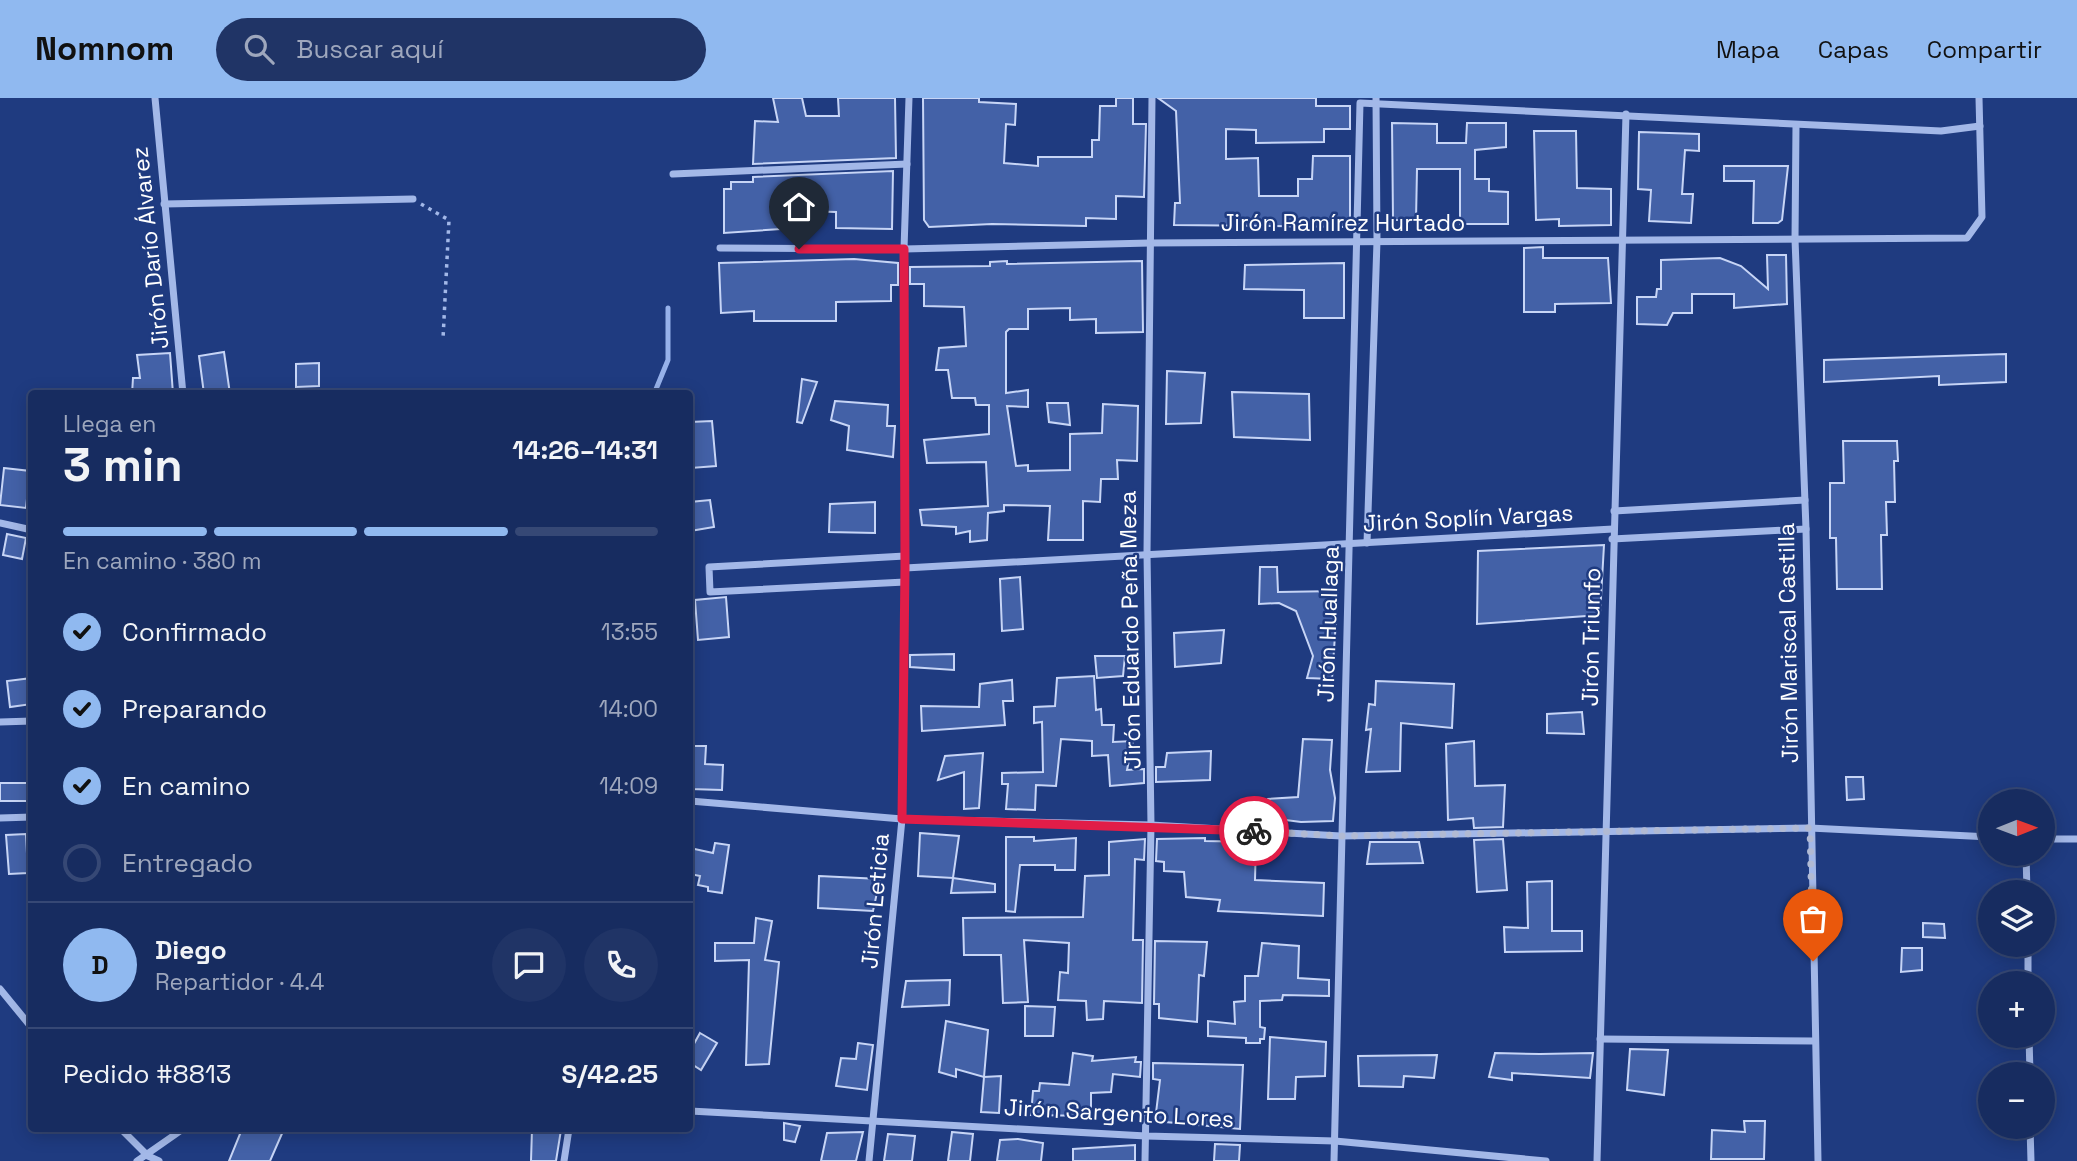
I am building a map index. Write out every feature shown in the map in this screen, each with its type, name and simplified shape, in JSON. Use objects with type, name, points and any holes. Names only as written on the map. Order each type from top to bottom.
[{"type":"street","name":"Jirón Darío Álvarez","points":[[155,98],[183,390]]},
{"type":"street","name":"Jirón Leticia","points":[[869,1161],[902,819],[905,582],[904,249],[909,98]]},
{"type":"street","name":"Jirón Eduardo Peña Meza","points":[[1145,1161],[1151,825],[1147,554],[1152,98]]},
{"type":"street","points":[[1376,101],[1941,131],[1980,126],[1979,98]]},
{"type":"street","name":"Jirón Huallaga","points":[[1334,1161],[1360,103],[1376,101],[1377,241],[1367,543]]},
{"type":"street","name":"Jirón Triunfo","points":[[1597,1161],[1612,539],[1626,114]]},
{"type":"street","name":"Jirón Mariscal Castilla","points":[[1796,125],[1795,240],[1805,500],[1818,1161]]},
{"type":"street","name":"Jirón Ramírez Hurtado","points":[[720,248],[904,249],[1150,243],[1622,243],[1967,238],[1982,216],[1980,126]]},
{"type":"street","points":[[673,174],[907,164]]},
{"type":"street","points":[[164,204],[413,199]]},
{"type":"street","points":[[1614,511],[1805,500]]},
{"type":"street","points":[[0,523],[28,529]]},
{"type":"street","name":"Jirón Soplín Vargas","points":[[905,568],[1613,529]]},
{"type":"street","points":[[1612,539],[1805,529]]},
{"type":"street","points":[[905,556],[709,567],[710,592],[905,582]]},
{"type":"street","points":[[0,722],[28,720]]},
{"type":"street","points":[[693,801],[902,819],[1151,825],[1341,836],[1810,828],[1978,836]]},
{"type":"street","points":[[0,818],[28,817]]},
{"type":"street","points":[[2055,839],[2077,839]]},
{"type":"street","points":[[0,989],[28,1023]]},
{"type":"street","points":[[1600,1039],[1814,1041]]},
{"type":"street","name":"Jirón Sargento Lores","points":[[693,1111],[1146,1136],[1335,1141],[1546,1161]]},
{"type":"street","points":[[124,1132],[148,1156],[159,1161]]},
{"type":"street","points":[[137,1161],[148,1156],[179,1132]]},
{"type":"street","points":[[564,1161],[569,1132]]},
{"type":"street","points":[[2030,1139],[2031,1161]]},
{"type":"path","points":[[413,199],[449,220],[443,339]]},
{"type":"building","points":[[773,98],[802,98],[806,116],[839,116],[838,98],[895,98],[896,158],[753,164],[755,121],[778,122]]},
{"type":"building","points":[[923,98],[979,98],[979,102],[1016,104],[1015,125],[1006,124],[1004,163],[1038,166],[1038,157],[1092,157],[1092,140],[1099,140],[1100,106],[1116,106],[1116,98],[1133,98],[1133,124],[1146,124],[1144,197],[1116,196],[1116,219],[1086,218],[1086,226],[992,224],[929,227],[924,220]]},
{"type":"building","points":[[1158,98],[1316,98],[1316,106],[1350,106],[1350,129],[1324,129],[1324,142],[1256,143],[1256,130],[1226,129],[1226,159],[1258,158],[1259,196],[1298,196],[1298,179],[1312,179],[1313,156],[1350,156],[1350,227],[1174,225],[1175,203],[1180,203],[1176,111]]},
{"type":"building","points":[[1392,123],[1437,124],[1437,143],[1466,143],[1467,123],[1506,123],[1506,147],[1475,150],[1475,179],[1489,179],[1489,191],[1508,192],[1508,224],[1460,224],[1460,169],[1417,169],[1416,220],[1393,220]]},
{"type":"building","points":[[1534,131],[1576,131],[1577,188],[1611,189],[1611,225],[1559,226],[1559,219],[1536,220]]},
{"type":"building","points":[[1639,132],[1699,134],[1699,151],[1685,150],[1682,194],[1693,194],[1691,223],[1649,221],[1651,190],[1638,189]]},
{"type":"building","points":[[1724,166],[1788,166],[1782,220],[1778,223],[1753,223],[1754,181],[1724,181]]},
{"type":"building","points":[[893,171],[892,229],[836,228],[836,212],[802,211],[796,228],[724,233],[724,189],[731,189],[731,182],[753,182],[753,177]]},
{"type":"building","points":[[1543,247],[1543,258],[1608,258],[1611,303],[1555,304],[1555,312],[1524,312],[1524,248]]},
{"type":"building","points":[[1767,255],[1786,255],[1787,304],[1734,308],[1734,294],[1692,294],[1692,313],[1673,313],[1667,325],[1637,324],[1637,297],[1656,297],[1657,289],[1661,289],[1661,260],[1720,258],[1741,266],[1768,289]]},
{"type":"building","points":[[854,259],[898,263],[898,285],[891,285],[891,301],[836,302],[836,321],[754,321],[754,311],[721,313],[719,263]]},
{"type":"building","points":[[1007,261],[1007,264],[1142,261],[1143,332],[1096,333],[1096,319],[1070,320],[1070,308],[1028,309],[1028,329],[1009,329],[1006,332],[1006,393],[1028,390],[1028,407],[1007,406],[1016,466],[1028,465],[1028,471],[1070,470],[1070,434],[1102,433],[1103,404],[1138,406],[1137,461],[1117,460],[1118,479],[1101,479],[1100,502],[1083,501],[1083,540],[1048,540],[1050,506],[1004,505],[1004,511],[988,513],[987,540],[970,542],[970,531],[956,534],[956,527],[922,525],[920,510],[988,506],[986,462],[927,463],[924,440],[989,434],[989,405],[976,405],[975,398],[952,398],[948,370],[936,370],[939,348],[966,346],[964,307],[924,306],[924,284],[910,284],[910,267],[990,266],[990,262]]},
{"type":"building","points":[[1344,263],[1344,318],[1304,318],[1304,290],[1244,289],[1245,265]]},
{"type":"building","points":[[224,352],[229,390],[203,390],[199,356]]},
{"type":"building","points":[[170,353],[173,390],[132,390],[133,378],[140,378],[137,355]]},
{"type":"building","points":[[2006,354],[2006,382],[1939,385],[1939,376],[1824,382],[1824,360]]},
{"type":"building","points":[[319,363],[319,386],[296,387],[296,364]]},
{"type":"building","points":[[1167,371],[1205,373],[1201,423],[1166,424]]},
{"type":"building","points":[[802,379],[817,382],[802,423],[797,422]]},
{"type":"building","points":[[1232,392],[1309,394],[1310,440],[1234,437]]},
{"type":"building","points":[[835,401],[888,405],[887,426],[895,426],[893,457],[847,450],[849,426],[831,420]]},
{"type":"building","points":[[1047,403],[1068,403],[1070,425],[1049,422]]},
{"type":"building","points":[[712,421],[716,466],[693,468],[693,422]]},
{"type":"building","points":[[1843,441],[1897,441],[1898,461],[1894,461],[1895,502],[1886,502],[1887,535],[1881,535],[1882,589],[1837,589],[1836,538],[1830,538],[1830,483],[1844,483]]},
{"type":"building","points":[[4,468],[28,471],[26,508],[0,505]]},
{"type":"building","points":[[710,500],[714,527],[693,530],[693,502]]},
{"type":"building","points":[[875,502],[875,533],[829,532],[830,504]]},
{"type":"building","points":[[7,534],[26,538],[22,559],[3,555]]},
{"type":"building","points":[[1604,545],[1600,615],[1477,624],[1478,551]]},
{"type":"building","points":[[1260,567],[1277,567],[1278,592],[1338,591],[1332,679],[1307,678],[1313,656],[1296,611],[1279,603],[1259,604]]},
{"type":"building","points":[[1020,577],[1023,629],[1002,631],[1000,579]]},
{"type":"building","points":[[726,597],[729,637],[698,640],[695,600]]},
{"type":"building","points":[[1224,630],[1221,663],[1175,667],[1174,633]]},
{"type":"building","points":[[954,654],[954,670],[910,667],[910,655]]},
{"type":"building","points":[[1095,656],[1125,656],[1123,676],[1097,678]]},
{"type":"building","points":[[1094,676],[1096,710],[1101,709],[1102,725],[1114,725],[1113,742],[1133,741],[1127,770],[1144,769],[1144,783],[1110,786],[1108,755],[1092,756],[1092,741],[1061,739],[1056,786],[1036,785],[1035,810],[1006,809],[1008,784],[1002,784],[1002,773],[1043,772],[1042,722],[1034,723],[1034,707],[1055,706],[1057,678]]},
{"type":"building","points":[[28,678],[28,705],[10,707],[7,681]]},
{"type":"building","points":[[1012,680],[1013,701],[1003,701],[1005,725],[922,731],[921,706],[979,707],[980,684]]},
{"type":"building","points":[[1376,681],[1454,684],[1452,728],[1401,723],[1400,771],[1366,772],[1371,729],[1366,730],[1369,704],[1375,705]]},
{"type":"building","points":[[1582,712],[1584,734],[1547,733],[1547,714]]},
{"type":"building","points":[[1303,739],[1332,740],[1330,770],[1335,798],[1333,821],[1301,822],[1270,818],[1268,799],[1298,797]]},
{"type":"building","points":[[1474,741],[1475,786],[1505,785],[1503,827],[1474,828],[1473,818],[1448,820],[1446,744]]},
{"type":"building","points":[[693,746],[706,746],[705,764],[723,765],[722,790],[693,789]]},
{"type":"building","points":[[1211,751],[1210,780],[1156,782],[1156,767],[1165,767],[1167,753]]},
{"type":"building","points":[[983,753],[979,808],[964,809],[964,772],[938,780],[945,756]]},
{"type":"building","points":[[1846,777],[1863,777],[1864,799],[1847,800]]},
{"type":"building","points":[[0,783],[28,783],[28,801],[0,801]]},
{"type":"building","points":[[920,833],[959,836],[953,878],[918,876]]},
{"type":"building","points":[[26,834],[28,873],[9,874],[6,835]]},
{"type":"building","points":[[1006,837],[1034,837],[1034,841],[1076,838],[1075,870],[1055,870],[1055,865],[1020,865],[1015,912],[1006,911]]},
{"type":"building","points":[[1205,838],[1205,841],[1256,842],[1255,880],[1324,883],[1323,916],[1218,911],[1220,900],[1186,897],[1184,872],[1164,871],[1164,862],[1156,861],[1157,839]]},
{"type":"building","points":[[1145,839],[1144,860],[1135,859],[1133,940],[1143,940],[1142,1003],[1104,1001],[1103,1019],[1087,1020],[1086,1001],[1058,1000],[1060,972],[1068,973],[1069,943],[1024,940],[1028,1002],[1003,1003],[1001,955],[964,955],[963,918],[1083,917],[1085,876],[1109,875],[1109,842]]},
{"type":"building","points":[[1503,839],[1507,890],[1477,892],[1474,840]]},
{"type":"building","points":[[1370,842],[1419,842],[1423,863],[1367,864]]},
{"type":"building","points":[[715,843],[729,845],[722,893],[708,891],[708,887],[698,885],[700,876],[693,875],[693,849],[713,853]]},
{"type":"building","points":[[819,876],[880,879],[873,911],[818,908]]},
{"type":"building","points":[[953,878],[995,884],[995,892],[951,893]]},
{"type":"building","points":[[1552,881],[1552,931],[1582,931],[1582,951],[1505,952],[1504,927],[1528,928],[1527,882]]},
{"type":"building","points":[[756,918],[772,921],[765,960],[779,962],[769,1064],[746,1065],[749,960],[715,961],[715,943],[754,943]]},
{"type":"building","points":[[1923,923],[1944,924],[1945,938],[1923,937]]},
{"type":"building","points":[[1155,941],[1207,942],[1204,976],[1199,975],[1197,1022],[1159,1018],[1159,1004],[1154,1004]]},
{"type":"building","points":[[1262,943],[1299,946],[1298,978],[1329,980],[1329,996],[1283,995],[1282,1000],[1260,1001],[1260,1027],[1265,1028],[1264,1039],[1260,1039],[1260,1043],[1246,1043],[1246,1038],[1208,1036],[1208,1021],[1235,1024],[1234,1002],[1245,1001],[1245,976],[1258,976]]},
{"type":"building","points":[[1902,948],[1922,948],[1922,970],[1901,972]]},
{"type":"building","points":[[950,980],[949,1005],[902,1007],[906,981]]},
{"type":"building","points":[[1025,1006],[1055,1007],[1053,1036],[1025,1036]]},
{"type":"building","points":[[946,1021],[988,1030],[984,1077],[956,1069],[956,1077],[939,1072]]},
{"type":"building","points":[[700,1033],[717,1043],[701,1070],[693,1065],[693,1046]]},
{"type":"building","points":[[1270,1037],[1326,1042],[1325,1076],[1296,1077],[1295,1099],[1268,1099]]},
{"type":"building","points":[[858,1043],[873,1045],[867,1090],[836,1086],[841,1058],[856,1059]]},
{"type":"building","points":[[1630,1049],[1668,1050],[1664,1095],[1627,1090]]},
{"type":"building","points":[[1073,1053],[1093,1056],[1092,1061],[1136,1057],[1135,1062],[1141,1062],[1140,1077],[1113,1074],[1111,1092],[1091,1093],[1091,1116],[1031,1115],[1033,1091],[1039,1091],[1040,1083],[1069,1085]]},
{"type":"building","points":[[1495,1053],[1593,1053],[1590,1078],[1512,1073],[1512,1080],[1489,1077]]},
{"type":"building","points":[[1437,1055],[1434,1078],[1404,1076],[1403,1087],[1359,1086],[1358,1056]]},
{"type":"building","points":[[1153,1063],[1243,1065],[1240,1129],[1155,1121],[1160,1080],[1153,1079]]},
{"type":"building","points":[[1001,1076],[999,1113],[981,1112],[984,1077]]},
{"type":"building","points":[[1744,1121],[1765,1121],[1764,1159],[1711,1159],[1712,1130],[1745,1132]]},
{"type":"building","points":[[784,1123],[800,1126],[795,1142],[784,1140]]},
{"type":"building","points":[[241,1132],[283,1132],[270,1161],[229,1161]]},
{"type":"building","points":[[532,1132],[561,1132],[556,1161],[531,1161]]},
{"type":"building","points":[[863,1132],[856,1161],[821,1161],[827,1133]]},
{"type":"building","points":[[952,1132],[973,1134],[970,1161],[948,1161]]},
{"type":"building","points":[[888,1134],[915,1136],[912,1161],[884,1161]]},
{"type":"building","points":[[1018,1139],[1043,1143],[1041,1161],[997,1161],[1000,1140]]},
{"type":"building","points":[[1215,1144],[1240,1145],[1239,1161],[1214,1161]]},
{"type":"building","points":[[1135,1145],[1135,1161],[1073,1161],[1073,1149]]},
{"type":"waterway","points":[[656,390],[668,360],[668,308]]},
{"type":"way so far","points":[[1254,831],[1341,836],[1810,828],[1813,961]]},
{"type":"route","points":[[799,249],[904,249],[905,568],[902,819],[1151,825],[1254,831]]}]
